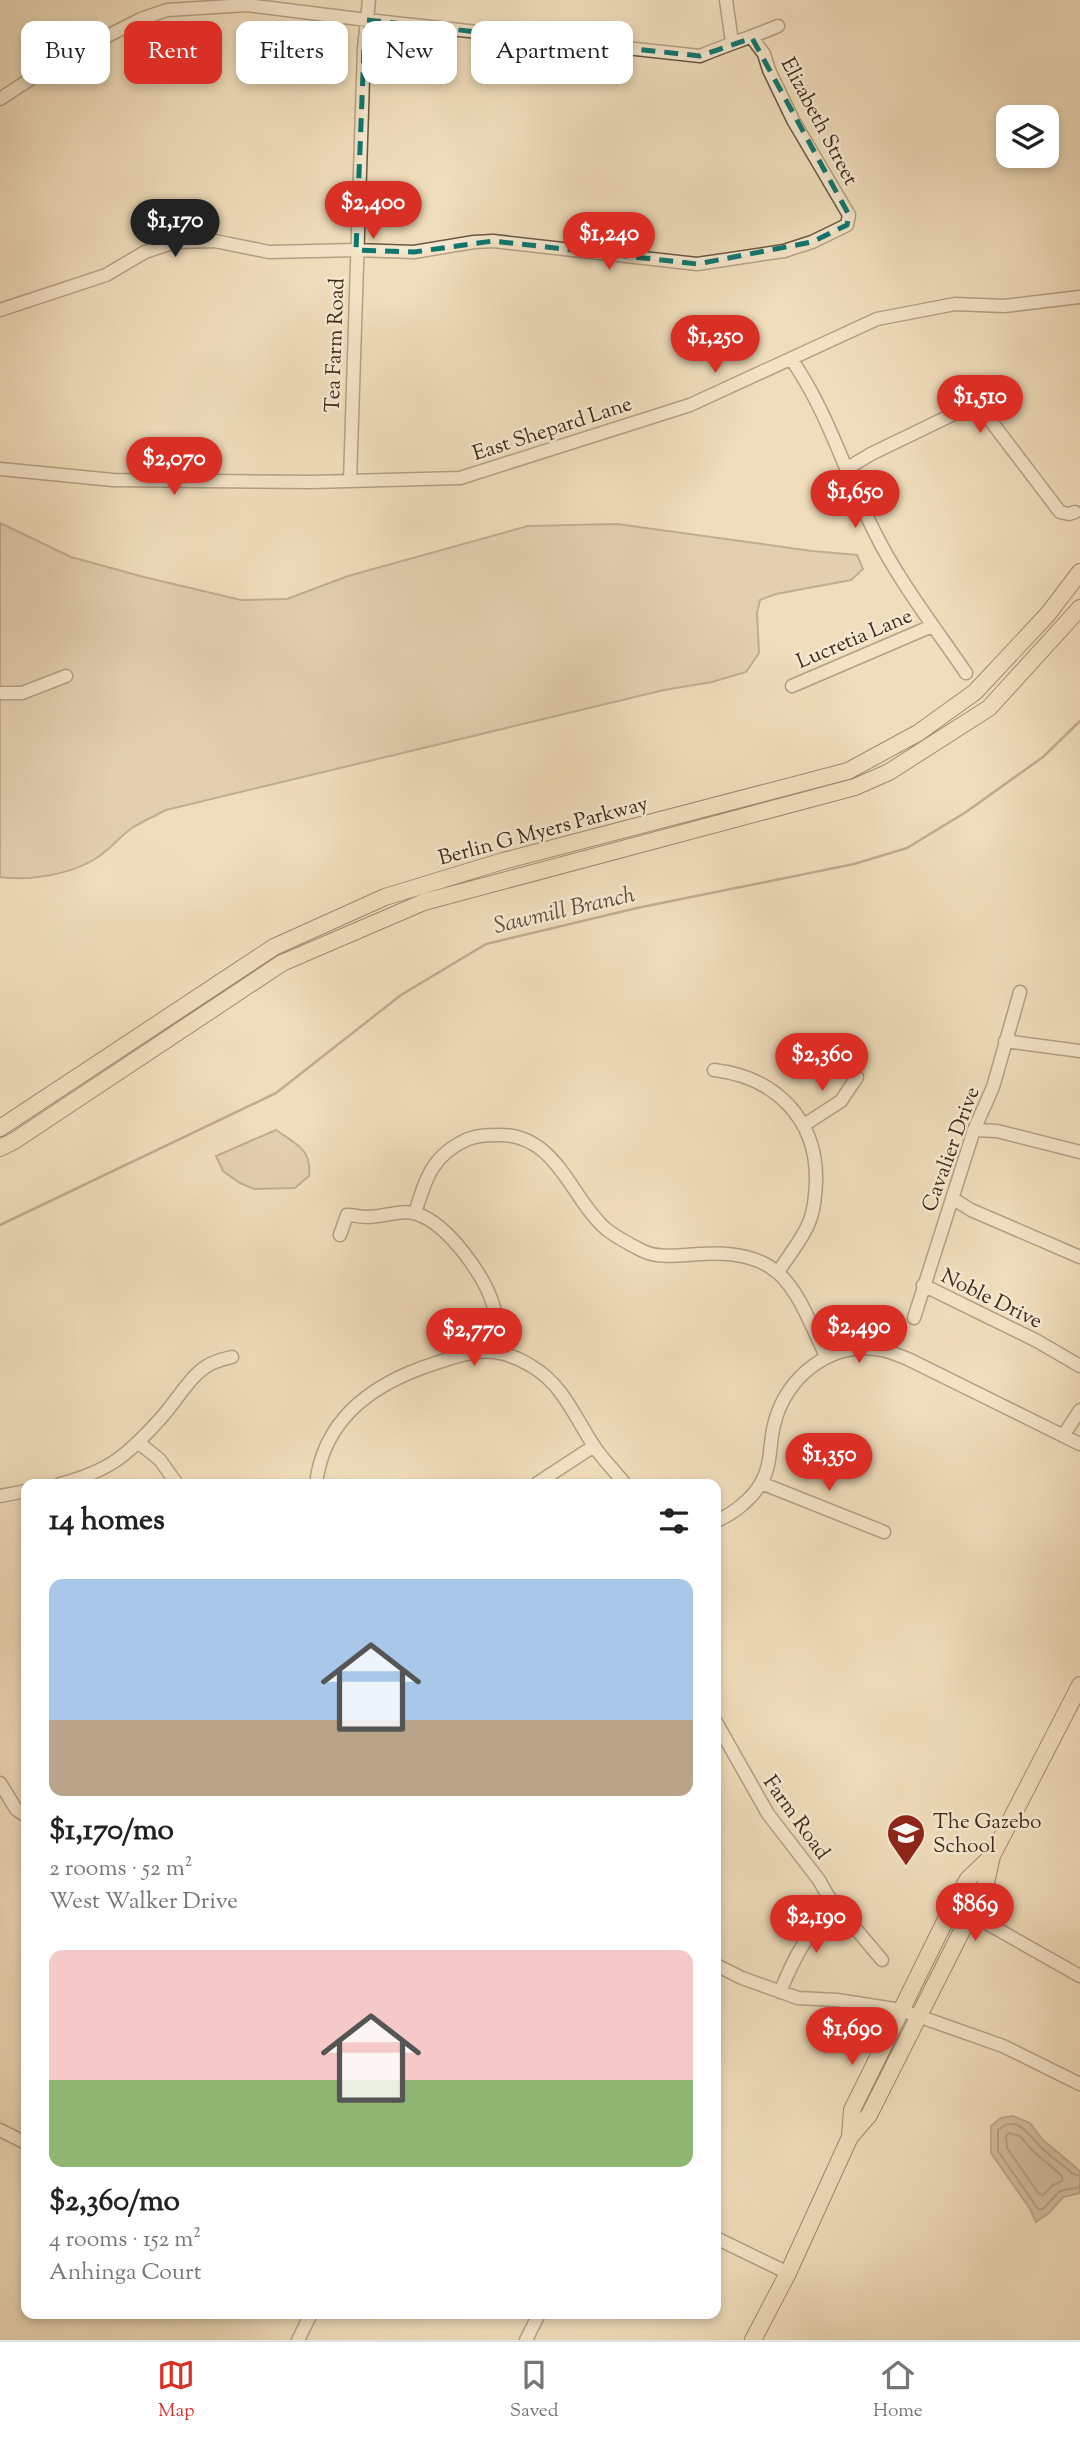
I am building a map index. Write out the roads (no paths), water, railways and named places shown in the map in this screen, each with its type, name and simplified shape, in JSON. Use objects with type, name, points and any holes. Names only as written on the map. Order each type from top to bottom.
[{"type":"main road","name":"Berlin G Myers Parkway","points":[[0,1128],[274,947],[385,897],[503,861],[848,771],[918,733],[975,692],[1048,614],[1080,572]]},
{"type":"main road","name":"Berlin G Myers Parkway","points":[[0,1148],[15,1141],[282,963],[424,902],[855,787],[889,772],[989,708],[1080,608]]},
{"type":"main road","points":[[848,771],[855,787]]},
{"type":"main road","points":[[753,2340],[788,2273],[850,2137],[870,2115],[986,1883],[992,1856],[1077,1696]]},
{"type":"main road","points":[[850,2137],[852,2110],[901,2010],[968,1879],[992,1856]]},
{"type":"street","name":"Tea Farm Road","points":[[349,481],[356,250],[369,0]]},
{"type":"street","points":[[726,0],[732,43]]},
{"type":"street","points":[[0,99],[58,61],[117,30],[167,10],[247,5],[700,56],[778,26]]},
{"type":"street","name":"Elizabeth Street","points":[[356,250],[414,252],[493,241],[696,264],[784,251],[812,242],[847,225],[847,209],[793,120],[764,54],[752,38]]},
{"type":"street","points":[[0,310],[106,275],[145,252],[174,242],[215,241],[268,252],[356,250]]},
{"type":"street","name":"East Shepard Lane","points":[[0,469],[113,480],[349,481],[460,478],[690,405],[877,319],[955,304],[1015,305],[1080,297]]},
{"type":"street","points":[[791,359],[809,387],[874,531],[899,577],[966,673]]},
{"type":"street","points":[[846,469],[964,409],[979,410],[987,416],[1060,512],[1075,512]]},
{"type":"street","name":"Lucretia Lane","points":[[792,686],[932,626]]},
{"type":"street","points":[[0,693],[22,693],[66,676]]},
{"type":"street","name":"Cavalier Drive","points":[[914,1318],[974,1130],[993,1087],[1020,992]]},
{"type":"street","points":[[1005,1041],[1080,1051]]},
{"type":"street","points":[[714,1070],[738,1073],[779,1096],[794,1110],[804,1125],[812,1147],[816,1174],[815,1202],[808,1226],[779,1271]]},
{"type":"street","points":[[804,1125],[841,1101],[857,1077]]},
{"type":"street","points":[[974,1130],[997,1131],[1080,1152]]},
{"type":"street","points":[[415,1213],[424,1184],[435,1162],[454,1146],[478,1135],[509,1135],[536,1144],[554,1161],[606,1228],[645,1252],[666,1256],[729,1252],[752,1258],[779,1271],[795,1292],[826,1356]]},
{"type":"street","points":[[952,1198],[971,1210],[1080,1256]]},
{"type":"street","points":[[340,1235],[346,1215],[368,1217],[389,1213],[415,1213],[437,1224],[452,1238],[487,1286],[495,1310],[494,1351]]},
{"type":"street","name":"Noble Drive","points":[[923,1285],[1037,1341],[1080,1366]]},
{"type":"street","points":[[721,1519],[746,1501],[761,1483],[770,1459],[774,1425],[784,1398],[801,1373],[826,1356],[854,1349],[882,1350],[908,1359],[1080,1444]]},
{"type":"street","points":[[317,1479],[328,1439],[346,1415],[372,1391],[412,1370],[468,1352],[494,1351],[516,1357],[536,1368],[557,1387],[594,1446],[621,1479]]},
{"type":"street","points":[[74,1479],[108,1467],[138,1442],[207,1365],[232,1357]]},
{"type":"street","points":[[1063,1436],[1080,1410]]},
{"type":"street","points":[[138,1442],[160,1460],[173,1479]]},
{"type":"street","points":[[544,1479],[594,1446]]},
{"type":"street","points":[[761,1483],[884,1532]]},
{"type":"street","points":[[0,1496],[21,1492]]},
{"type":"street","name":"Farm Road","points":[[721,1731],[768,1814],[819,1880],[836,1907],[882,1960]]},
{"type":"street","points":[[0,1783],[21,1812]]},
{"type":"street","points":[[780,1992],[795,1955],[836,1907]]},
{"type":"street","points":[[968,1916],[1080,1976]]},
{"type":"street","points":[[721,1968],[797,1998],[837,2000],[901,2010],[1003,2046],[1080,2084]]},
{"type":"street","points":[[0,2130],[21,2140]]},
{"type":"street","points":[[721,2240],[788,2273]]},
{"type":"street","points":[[298,2340],[308,2319]]},
{"type":"street","points":[[526,2340],[536,2319]]},
{"type":"water","points":[[1013,2116],[1030,2123],[1043,2140],[1080,2171],[1080,2193],[1063,2197],[1049,2213],[1036,2222],[991,2153],[991,2126],[1001,2118]]},
{"type":"waterway","name":"Sawmill Branch","points":[[0,1225],[276,1093],[401,995],[486,944],[637,908],[854,864],[907,848],[966,812],[1043,757],[1080,721]]},
{"type":"place","name":"The Gazebo School","points":[[906,1867]]}]
